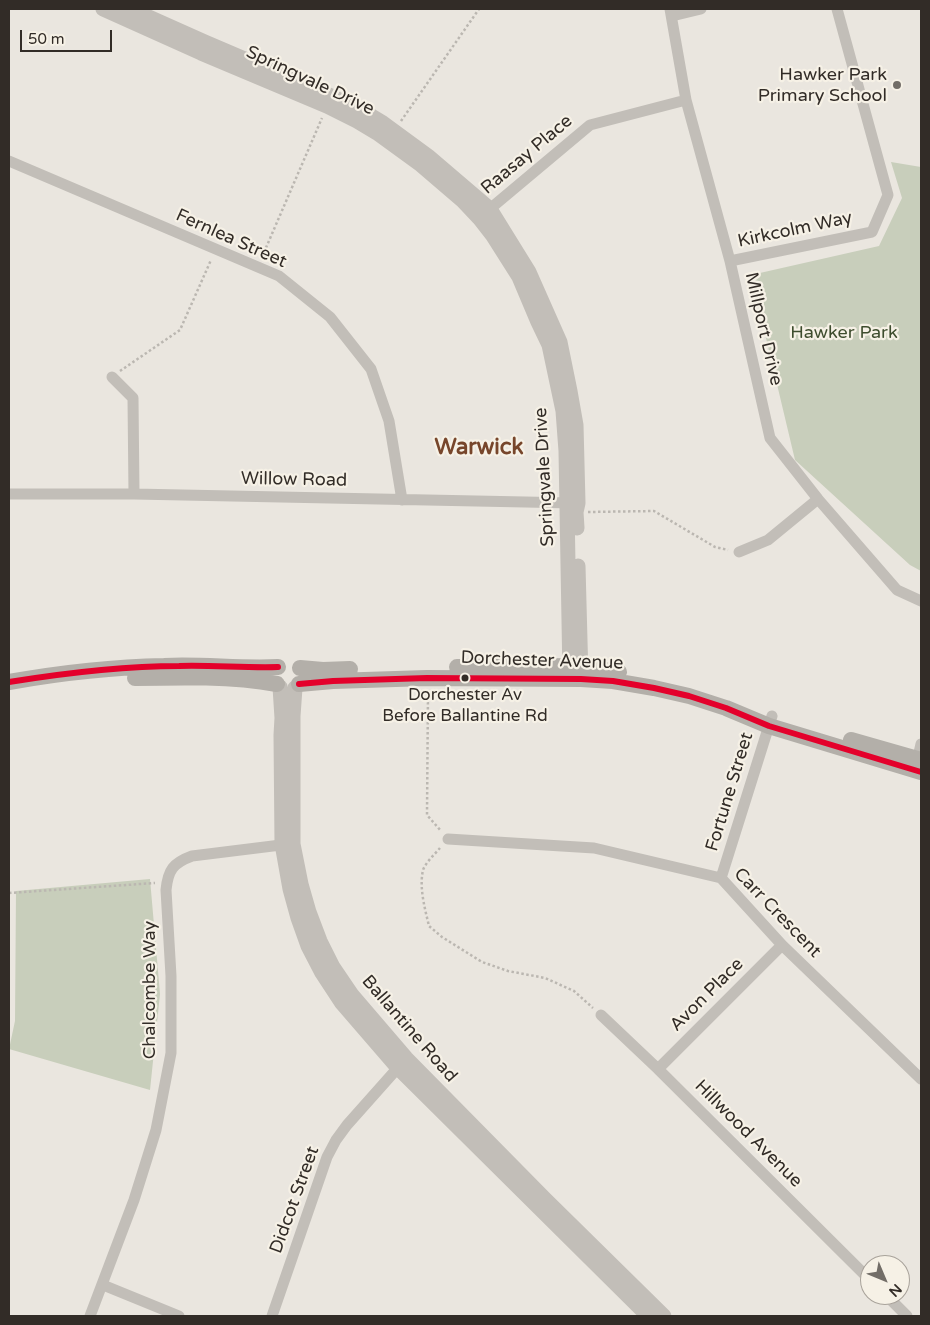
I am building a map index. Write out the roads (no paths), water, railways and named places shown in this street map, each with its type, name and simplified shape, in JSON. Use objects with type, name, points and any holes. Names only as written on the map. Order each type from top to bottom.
[{"type":"main road","points":[[9,682],[80,671],[165,666],[278,667],[275,677],[290,682]]},
{"type":"main road","name":"Dorchester Avenue","points":[[290,682],[322,670],[576,672],[658,678],[695,689],[771,721],[919,761]]},
{"type":"main road","name":"Dorchester Avenue","points":[[9,692],[81,681],[121,678],[240,679],[290,682],[576,672]]},
{"type":"street","name":"Springvale Drive","points":[[103,9],[327,106],[371,129],[485,213]]},
{"type":"street","name":"Springvale Drive","points":[[131,9],[332,96],[363,111],[394,131],[428,156],[485,213],[529,272],[560,342],[576,425],[574,506],[576,672]]},
{"type":"street","points":[[671,12],[702,9]]},
{"type":"street","name":"Kirkcolm Way","points":[[730,261],[872,232],[888,195],[837,9]]},
{"type":"street","name":"Millport Drive","points":[[671,12],[686,100],[730,261],[770,438],[818,499],[897,590],[921,601]]},
{"type":"street","name":"Raasay Place","points":[[485,213],[590,125],[686,100]]},
{"type":"street","name":"Fernlea Street","points":[[9,161],[279,276],[330,317],[371,368],[389,421],[402,500]]},
{"type":"street","points":[[112,377],[133,398],[134,494]]},
{"type":"street","name":"Willow Road","points":[[9,494],[134,494],[574,506]]},
{"type":"street","points":[[739,552],[768,540],[818,499]]},
{"type":"street","name":"Ballantine Road","points":[[290,682],[293,716],[287,844],[309,912],[320,941],[333,966],[402,1063],[648,1316]]},
{"type":"street","name":"Fortune Street","points":[[721,878],[771,721]]},
{"type":"street","name":"Carr Crescent","points":[[448,839],[594,848],[721,878],[782,945],[921,1079]]},
{"type":"street","name":"Chalcombe Way","points":[[90,1316],[134,1200],[156,1130],[171,1053],[171,976],[166,890],[170,872],[180,861],[192,856],[287,844]]},
{"type":"street","name":"Avon Place","points":[[658,1069],[782,945]]},
{"type":"street","name":"Hillwood Avenue","points":[[601,1015],[658,1069],[860,1270]]},
{"type":"street","name":"Ballantine Road","points":[[402,1063],[545,1199],[664,1316]]},
{"type":"street","name":"Didcot Street","points":[[272,1316],[327,1158],[336,1140],[402,1063]]},
{"type":"street","points":[[103,1285],[179,1316]]},
{"type":"street","points":[[896,1305],[907,1316]]},
{"type":"place","name":"Hawker Park Primary School","points":[[897,85]]},
{"type":"place","name":"Dorchester Av Before Ballantine Rd","points":[[465,678]]},
{"type":"district","name":"Warwick","points":[[479,448]]},
{"type":"park label","name":"Hawker Park","points":[[844,333]]}]
